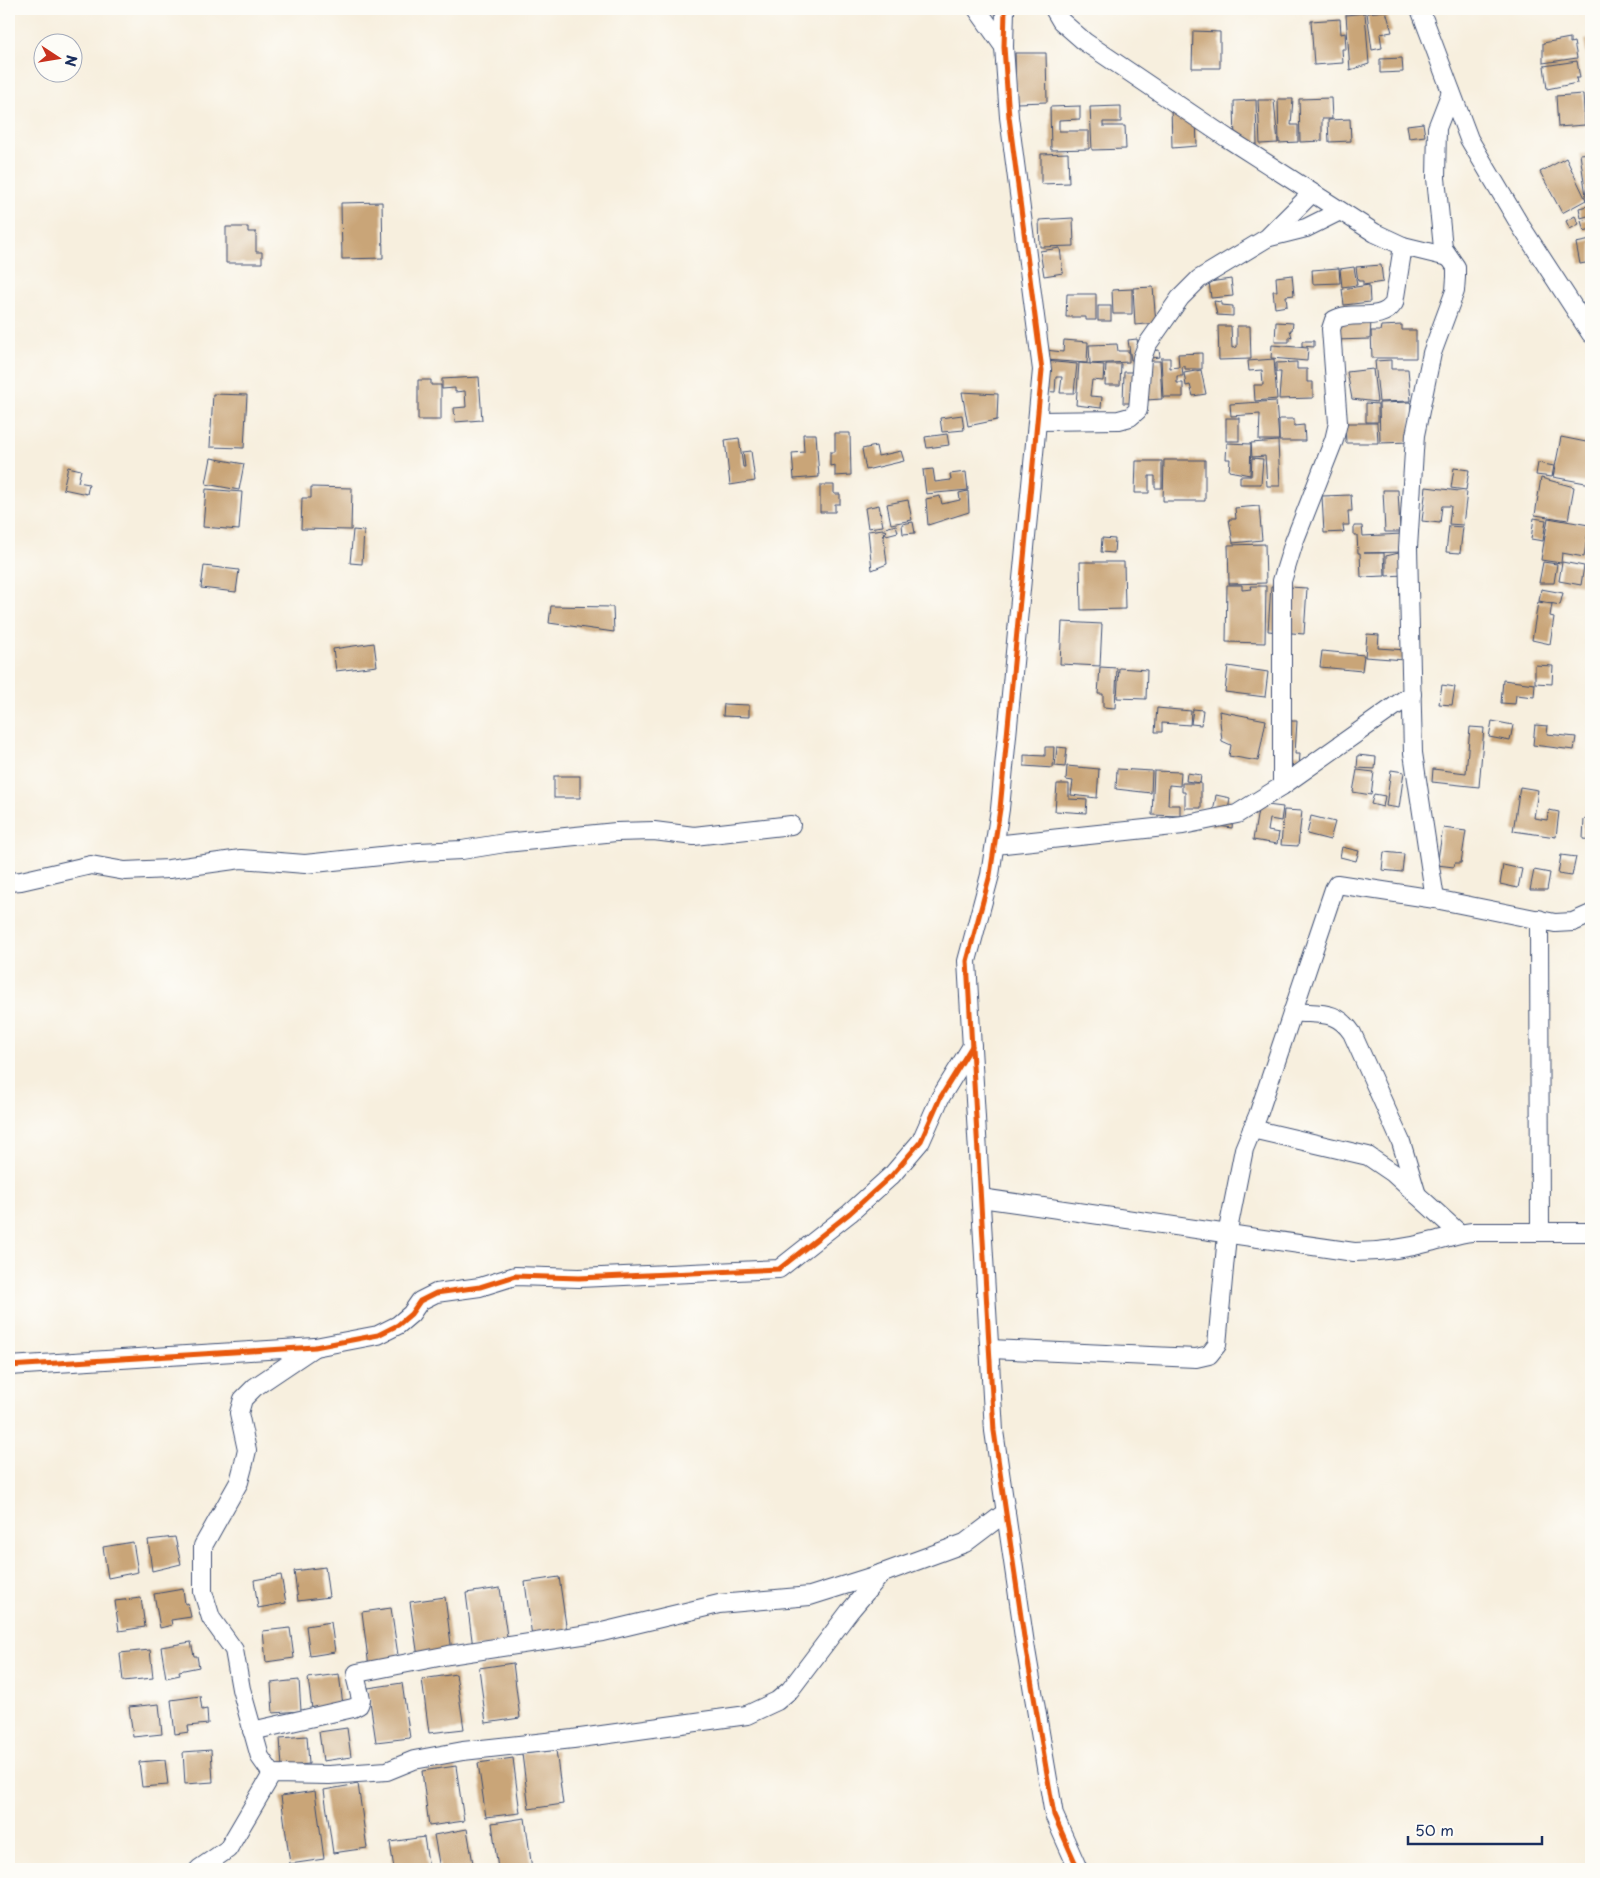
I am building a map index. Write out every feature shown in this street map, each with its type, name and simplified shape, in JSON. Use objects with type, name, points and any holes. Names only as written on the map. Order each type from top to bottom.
[{"type":"street","points":[[977,9],[1004,47]]},
{"type":"street","points":[[1004,9],[1004,47],[1009,117],[1022,199],[1042,370],[995,845],[990,876],[967,961],[994,1431],[1054,1815],[1078,1869]]},
{"type":"street","points":[[1054,9],[1061,21],[1085,42],[1227,138],[1340,211],[1375,233],[1403,246],[1448,257]]},
{"type":"street","points":[[1420,9],[1470,139],[1520,225],[1591,334]]},
{"type":"street","points":[[1435,899],[1412,753],[1408,548],[1415,435],[1432,353],[1455,291],[1456,267],[1443,248],[1436,178],[1437,128],[1451,92]]},
{"type":"street","points":[[1038,421],[1119,420],[1130,417],[1138,410],[1142,358],[1146,345],[1180,298],[1199,279],[1267,238],[1312,193]]},
{"type":"street","points":[[1267,238],[1306,228],[1340,211]]},
{"type":"street","points":[[1282,786],[1282,581],[1294,542],[1334,440],[1338,423],[1331,329],[1334,320],[1340,317],[1377,315],[1389,311],[1394,303],[1403,246]]},
{"type":"street","points":[[995,845],[1183,825],[1237,814],[1282,786],[1412,694]]},
{"type":"street","points":[[9,882],[91,865],[125,871],[160,869],[241,858],[305,864],[419,852],[462,850],[505,843],[616,832],[654,831],[694,836],[791,825]]},
{"type":"street","points":[[990,1349],[1196,1358],[1209,1355],[1217,1345],[1227,1235],[1244,1149],[1337,884],[1435,899],[1555,922],[1573,922],[1591,914]]},
{"type":"street","points":[[1539,919],[1540,1232]]},
{"type":"street","points":[[1292,1012],[1336,1016],[1344,1021],[1352,1034],[1401,1142],[1417,1195]]},
{"type":"street","points":[[9,1366],[315,1347],[378,1335],[398,1325],[411,1314],[420,1301],[436,1293],[480,1287],[515,1276],[579,1278],[778,1269],[850,1213],[892,1175],[921,1141],[940,1098],[972,1046]]},
{"type":"street","points":[[1252,1129],[1368,1156],[1380,1162],[1459,1233]]},
{"type":"street","points":[[981,1198],[1354,1252],[1371,1252],[1433,1242],[1459,1233],[1591,1232]]},
{"type":"street","points":[[272,1774],[260,1757],[252,1731],[241,1689],[234,1650],[211,1618],[203,1592],[203,1546],[239,1482],[247,1450],[240,1413],[243,1399],[255,1387],[315,1347]]},
{"type":"street","points":[[252,1731],[353,1708],[358,1705],[361,1699],[356,1679],[357,1673],[483,1649],[602,1632],[719,1604],[810,1596],[883,1573],[965,1543],[1006,1512]]},
{"type":"street","points":[[272,1774],[329,1775],[387,1771],[414,1760],[463,1751],[573,1739],[747,1715],[777,1701],[790,1690],[849,1612],[883,1573]]},
{"type":"street","points":[[199,1869],[228,1849],[272,1774]]},
{"type":"building","points":[[1386,11],[1392,32],[1380,34],[1382,48],[1372,50],[1367,13]]},
{"type":"building","points":[[1365,13],[1369,64],[1350,70],[1346,15]]},
{"type":"building","points":[[1340,19],[1341,34],[1345,33],[1346,49],[1342,49],[1343,63],[1314,65],[1311,21]]},
{"type":"building","points":[[1193,31],[1220,32],[1220,68],[1192,68]]},
{"type":"building","points":[[1570,38],[1570,43],[1574,42],[1577,58],[1543,63],[1543,43]]},
{"type":"building","points":[[1591,39],[1591,56],[1587,57],[1584,40]]},
{"type":"building","points":[[1015,53],[1046,53],[1047,102],[1016,103]]},
{"type":"building","points":[[1402,58],[1403,72],[1380,73],[1380,59]]},
{"type":"building","points":[[1577,61],[1580,78],[1576,78],[1577,83],[1547,89],[1544,66]]},
{"type":"building","points":[[1588,67],[1591,67],[1591,79],[1590,79]]},
{"type":"building","points":[[1586,87],[1591,87],[1591,112],[1588,112]]},
{"type":"building","points":[[1583,94],[1585,125],[1558,127],[1556,96]]},
{"type":"building","points":[[1331,98],[1332,119],[1322,119],[1322,141],[1300,142],[1299,99]]},
{"type":"building","points":[[1278,99],[1293,99],[1291,125],[1298,125],[1298,142],[1279,143]]},
{"type":"building","points":[[1256,100],[1257,144],[1235,145],[1234,101]]},
{"type":"building","points":[[1258,100],[1274,100],[1278,143],[1260,144]]},
{"type":"building","points":[[1171,103],[1196,118],[1197,146],[1172,148]]},
{"type":"building","points":[[1080,106],[1080,119],[1059,120],[1059,131],[1089,131],[1089,149],[1051,150],[1050,107]]},
{"type":"building","points":[[1121,106],[1121,122],[1103,122],[1103,126],[1125,126],[1126,149],[1092,150],[1090,107]]},
{"type":"building","points":[[1350,119],[1351,141],[1329,142],[1328,120]]},
{"type":"building","points":[[1423,123],[1425,136],[1409,138],[1407,125]]},
{"type":"building","points":[[1068,153],[1069,183],[1041,184],[1041,154]]},
{"type":"building","points":[[1591,153],[1591,201],[1587,203],[1580,154]]},
{"type":"building","points":[[1566,158],[1586,200],[1562,213],[1540,172]]},
{"type":"building","points":[[382,202],[383,258],[342,259],[341,203]]},
{"type":"building","points":[[1591,205],[1591,215],[1581,218],[1579,208]]},
{"type":"building","points":[[1575,216],[1579,224],[1570,229],[1566,221]]},
{"type":"building","points":[[1073,218],[1074,246],[1040,247],[1039,220]]},
{"type":"building","points":[[1591,218],[1591,229],[1584,231],[1581,221]]},
{"type":"building","points":[[226,227],[248,227],[248,232],[256,232],[256,252],[262,252],[262,263],[226,263]]},
{"type":"building","points":[[1591,240],[1591,262],[1580,264],[1576,243]]},
{"type":"building","points":[[1060,248],[1063,273],[1044,276],[1040,251]]},
{"type":"building","points":[[1381,265],[1383,282],[1363,285],[1363,281],[1358,281],[1356,267]]},
{"type":"building","points":[[1354,267],[1357,285],[1342,287],[1340,269]]},
{"type":"building","points":[[1339,268],[1340,283],[1313,284],[1312,270]]},
{"type":"building","points":[[1292,275],[1294,295],[1286,296],[1287,306],[1275,308],[1273,291],[1277,291],[1276,277]]},
{"type":"building","points":[[1231,279],[1233,296],[1211,298],[1209,282]]},
{"type":"building","points":[[1369,285],[1370,302],[1344,305],[1342,289]]},
{"type":"building","points":[[1153,287],[1156,323],[1135,325],[1133,288]]},
{"type":"building","points":[[1132,289],[1132,314],[1113,314],[1112,290]]},
{"type":"building","points":[[1067,294],[1096,294],[1096,320],[1086,320],[1086,317],[1066,317]]},
{"type":"building","points":[[1214,301],[1221,302],[1221,305],[1233,306],[1233,316],[1217,315]]},
{"type":"building","points":[[1098,306],[1111,306],[1111,321],[1098,321]]},
{"type":"building","points":[[1334,319],[1371,319],[1370,339],[1334,340]]},
{"type":"building","points":[[1276,322],[1293,323],[1292,330],[1290,330],[1292,337],[1289,336],[1289,342],[1275,342]]},
{"type":"building","points":[[1402,325],[1402,330],[1416,330],[1416,358],[1372,358],[1371,331],[1380,331],[1381,326]]},
{"type":"building","points":[[1218,326],[1231,326],[1232,348],[1237,347],[1237,326],[1250,326],[1251,359],[1219,360]]},
{"type":"building","points":[[1137,339],[1139,352],[1159,350],[1160,357],[1131,360],[1128,340]]},
{"type":"building","points":[[1064,340],[1088,342],[1087,363],[1045,360],[1045,350],[1063,352]]},
{"type":"building","points":[[1302,341],[1314,341],[1314,347],[1302,346]]},
{"type":"building","points":[[1117,344],[1118,351],[1129,351],[1129,362],[1090,364],[1089,345]]},
{"type":"building","points":[[1272,345],[1308,348],[1307,361],[1271,358]]},
{"type":"building","points":[[1202,353],[1202,369],[1185,369],[1185,366],[1182,366],[1183,376],[1177,376],[1177,383],[1183,383],[1183,397],[1163,397],[1161,358],[1170,358],[1170,368],[1179,367],[1178,354]]},
{"type":"building","points":[[1274,359],[1277,399],[1255,401],[1254,385],[1263,385],[1262,370],[1249,371],[1248,361]]},
{"type":"building","points":[[1391,360],[1391,369],[1408,369],[1411,401],[1379,402],[1375,361]]},
{"type":"building","points":[[1045,361],[1077,364],[1074,393],[1060,393],[1062,377],[1056,377],[1055,392],[1042,391]]},
{"type":"building","points":[[1144,361],[1160,361],[1162,399],[1146,400]]},
{"type":"building","points":[[1297,362],[1297,369],[1307,369],[1307,382],[1313,382],[1313,398],[1279,399],[1281,372],[1276,372],[1276,363]]},
{"type":"building","points":[[1079,363],[1104,365],[1103,381],[1092,380],[1090,396],[1102,397],[1101,408],[1076,405]]},
{"type":"building","points":[[1106,364],[1121,364],[1120,385],[1105,385]]},
{"type":"building","points":[[1373,369],[1377,402],[1352,399],[1347,372]]},
{"type":"building","points":[[1201,370],[1206,394],[1193,396],[1190,385],[1186,386],[1184,373]]},
{"type":"building","points":[[1124,372],[1142,372],[1141,403],[1123,403]]},
{"type":"building","points":[[479,377],[482,420],[455,422],[454,408],[466,407],[465,391],[455,392],[455,388],[442,389],[442,379]]},
{"type":"building","points":[[418,380],[431,380],[431,385],[441,385],[441,420],[418,420]]},
{"type":"building","points":[[962,392],[998,394],[997,420],[968,426]]},
{"type":"building","points":[[213,394],[247,395],[244,448],[210,447]]},
{"type":"building","points":[[1276,401],[1279,440],[1259,440],[1260,414],[1231,416],[1230,404]]},
{"type":"building","points":[[1411,402],[1410,442],[1380,443],[1379,403]]},
{"type":"building","points":[[1366,403],[1378,404],[1378,422],[1366,422]]},
{"type":"building","points":[[962,415],[964,430],[942,432],[940,418]]},
{"type":"building","points":[[1226,418],[1239,418],[1239,441],[1226,441]]},
{"type":"building","points":[[1279,419],[1294,419],[1294,426],[1304,425],[1305,441],[1279,441]]},
{"type":"building","points":[[1345,423],[1377,423],[1378,443],[1346,443]]},
{"type":"building","points":[[835,433],[850,433],[851,475],[835,476],[835,465],[830,466],[830,452],[835,452]]},
{"type":"building","points":[[803,434],[816,434],[819,477],[794,479],[792,453],[804,452]]},
{"type":"building","points":[[947,434],[949,445],[927,448],[925,437]]},
{"type":"building","points":[[1561,437],[1591,443],[1591,484],[1553,477]]},
{"type":"building","points":[[739,438],[743,467],[745,467],[743,452],[751,451],[755,481],[730,485],[725,440]]},
{"type":"building","points":[[1278,441],[1280,486],[1267,486],[1265,456],[1252,457],[1251,443]]},
{"type":"building","points":[[1227,443],[1251,444],[1250,475],[1229,471],[1230,459],[1226,459]]},
{"type":"building","points":[[876,446],[878,456],[901,451],[904,461],[866,470],[862,449]]},
{"type":"building","points":[[211,458],[244,464],[239,490],[206,484]]},
{"type":"building","points":[[1252,458],[1263,459],[1261,484],[1240,484],[1240,476],[1251,476]]},
{"type":"building","points":[[1164,460],[1205,460],[1205,501],[1163,501]]},
{"type":"building","points":[[1136,461],[1162,461],[1162,488],[1155,488],[1155,476],[1149,476],[1149,493],[1135,493]]},
{"type":"building","points":[[1538,463],[1554,466],[1552,477],[1536,475]]},
{"type":"building","points":[[68,467],[81,470],[78,482],[89,484],[87,494],[63,489]]},
{"type":"building","points":[[1454,468],[1469,470],[1466,490],[1451,488]]},
{"type":"building","points":[[933,469],[935,482],[951,480],[950,474],[966,472],[968,490],[926,494],[923,470]]},
{"type":"building","points":[[1541,478],[1574,487],[1568,520],[1535,515]]},
{"type":"building","points":[[820,485],[834,485],[834,494],[840,494],[840,504],[835,504],[835,512],[820,512]]},
{"type":"building","points":[[311,487],[352,488],[351,530],[301,529],[302,498],[311,498]]},
{"type":"building","points":[[1426,487],[1467,492],[1463,525],[1449,524],[1451,506],[1442,506],[1440,523],[1422,521]]},
{"type":"building","points":[[206,489],[242,492],[239,530],[203,527]]},
{"type":"building","points":[[1383,490],[1398,490],[1400,532],[1385,532]]},
{"type":"building","points":[[968,491],[969,512],[928,525],[926,499],[940,496],[942,504],[960,500],[959,493]]},
{"type":"building","points":[[1351,495],[1352,511],[1348,511],[1349,525],[1343,525],[1344,532],[1324,533],[1322,496]]},
{"type":"building","points":[[908,500],[912,520],[891,524],[887,504]]},
{"type":"building","points":[[879,505],[883,526],[868,528],[865,508]]},
{"type":"building","points":[[1259,506],[1262,540],[1233,543],[1229,519],[1236,519],[1235,508]]},
{"type":"building","points":[[1534,518],[1546,520],[1543,541],[1531,539]]},
{"type":"building","points":[[1548,518],[1589,525],[1584,557],[1562,553],[1561,563],[1541,560]]},
{"type":"building","points":[[913,522],[915,533],[903,534],[902,524]]},
{"type":"building","points":[[896,525],[898,532],[886,535],[885,528]]},
{"type":"building","points":[[1354,526],[1362,526],[1363,536],[1402,534],[1403,552],[1364,553],[1384,553],[1385,576],[1361,577],[1360,553],[1358,553],[1357,535],[1354,535]]},
{"type":"building","points":[[1449,526],[1463,527],[1460,553],[1446,552]]},
{"type":"building","points":[[883,529],[887,564],[872,570],[868,531]]},
{"type":"building","points":[[353,530],[364,531],[362,564],[350,563]]},
{"type":"building","points":[[1102,538],[1115,539],[1114,553],[1101,552]]},
{"type":"building","points":[[1265,544],[1266,583],[1229,584],[1228,545]]},
{"type":"building","points":[[1403,552],[1404,575],[1386,576],[1386,556]]},
{"type":"building","points":[[1080,562],[1124,562],[1125,609],[1081,610]]},
{"type":"building","points":[[1543,562],[1557,564],[1554,583],[1539,583]]},
{"type":"building","points":[[1562,562],[1584,566],[1581,585],[1559,581]]},
{"type":"building","points":[[204,566],[239,570],[236,592],[201,588]]},
{"type":"building","points":[[1227,585],[1242,585],[1242,590],[1252,589],[1251,586],[1266,586],[1265,643],[1226,642]]},
{"type":"building","points":[[1271,586],[1307,588],[1304,634],[1268,631]]},
{"type":"building","points":[[1541,589],[1563,593],[1560,605],[1539,601]]},
{"type":"building","points":[[1538,602],[1552,604],[1550,616],[1554,617],[1550,644],[1532,640]]},
{"type":"building","points":[[551,606],[613,607],[614,632],[549,623]]},
{"type":"building","points":[[1062,622],[1102,624],[1100,666],[1060,664]]},
{"type":"building","points":[[1367,634],[1379,635],[1378,648],[1406,650],[1405,660],[1365,657]]},
{"type":"building","points":[[374,643],[377,666],[336,671],[333,649]]},
{"type":"building","points":[[1322,651],[1364,655],[1362,671],[1320,667]]},
{"type":"building","points":[[1535,665],[1553,666],[1552,684],[1535,683]]},
{"type":"building","points":[[1228,666],[1268,672],[1265,697],[1225,692]]},
{"type":"building","points":[[1100,667],[1117,668],[1115,708],[1103,707],[1103,694],[1098,694]]},
{"type":"building","points":[[1119,668],[1147,670],[1146,699],[1117,698]]},
{"type":"building","points":[[1503,680],[1535,684],[1534,697],[1516,695],[1515,704],[1501,703]]},
{"type":"building","points":[[1442,685],[1455,687],[1452,705],[1439,704]]},
{"type":"building","points":[[724,704],[749,705],[749,717],[723,716]]},
{"type":"building","points":[[1157,708],[1191,711],[1190,725],[1162,723],[1162,732],[1155,732]]},
{"type":"building","points":[[1193,709],[1203,710],[1201,725],[1191,724]]},
{"type":"building","points":[[1219,711],[1266,720],[1258,761],[1229,756],[1231,745],[1222,741]]},
{"type":"building","points":[[1283,721],[1297,721],[1295,754],[1300,754],[1299,766],[1281,765]]},
{"type":"building","points":[[1492,721],[1513,725],[1510,741],[1489,737]]},
{"type":"building","points":[[1535,725],[1548,726],[1547,734],[1576,737],[1574,750],[1533,745]]},
{"type":"building","points":[[1470,727],[1484,728],[1479,787],[1432,782],[1433,769],[1466,773]]},
{"type":"building","points":[[1045,747],[1054,747],[1053,768],[1024,766],[1024,755],[1045,756]]},
{"type":"building","points":[[1057,747],[1067,748],[1065,767],[1055,766]]},
{"type":"building","points":[[1358,755],[1376,757],[1375,769],[1357,768]]},
{"type":"building","points":[[1067,766],[1099,769],[1097,798],[1071,795],[1073,781],[1066,780]]},
{"type":"building","points":[[1117,769],[1152,771],[1151,793],[1116,789]]},
{"type":"building","points":[[1357,770],[1374,772],[1371,795],[1353,792]]},
{"type":"building","points":[[1391,770],[1404,772],[1399,808],[1386,806]]},
{"type":"building","points":[[1154,771],[1181,772],[1180,786],[1169,785],[1168,805],[1180,805],[1180,816],[1152,815]]},
{"type":"building","points":[[1187,773],[1201,775],[1200,783],[1186,781]]},
{"type":"building","points":[[554,776],[580,776],[580,798],[554,798]]},
{"type":"building","points":[[1182,783],[1201,783],[1201,808],[1185,808],[1185,792],[1182,792]]},
{"type":"building","points":[[1057,784],[1069,784],[1069,799],[1087,800],[1086,813],[1055,811]]},
{"type":"building","points":[[1520,787],[1538,790],[1534,818],[1547,820],[1549,810],[1559,812],[1556,837],[1513,831]]},
{"type":"building","points":[[1374,794],[1385,796],[1383,807],[1371,804]]},
{"type":"building","points":[[1216,795],[1230,798],[1227,818],[1233,819],[1232,828],[1211,825]]},
{"type":"building","points":[[1259,804],[1283,807],[1281,821],[1270,819],[1268,831],[1279,833],[1277,844],[1253,840]]},
{"type":"building","points":[[1284,810],[1302,811],[1298,846],[1281,845]]},
{"type":"building","points":[[1311,816],[1335,822],[1330,840],[1307,834]]},
{"type":"building","points":[[1584,819],[1591,819],[1591,840],[1583,839]]},
{"type":"building","points":[[1443,828],[1466,831],[1461,863],[1455,863],[1454,867],[1437,865]]},
{"type":"building","points":[[1342,847],[1359,851],[1356,861],[1340,857]]},
{"type":"building","points":[[1384,852],[1404,854],[1402,872],[1382,870]]},
{"type":"building","points":[[1561,855],[1576,857],[1572,876],[1558,874]]},
{"type":"building","points":[[1503,865],[1522,869],[1518,888],[1500,884]]},
{"type":"building","points":[[1534,870],[1550,873],[1547,890],[1530,890]]},
{"type":"building","points":[[175,1537],[181,1564],[152,1571],[148,1540]]},
{"type":"building","points":[[133,1542],[138,1572],[108,1578],[103,1547]]},
{"type":"building","points":[[325,1567],[329,1597],[298,1601],[294,1571]]},
{"type":"building","points":[[281,1575],[286,1603],[258,1608],[254,1580]]},
{"type":"building","points":[[559,1577],[567,1632],[532,1637],[525,1582]]},
{"type":"building","points":[[500,1588],[508,1643],[473,1648],[466,1593]]},
{"type":"building","points":[[183,1589],[185,1604],[188,1603],[191,1617],[171,1620],[172,1625],[160,1628],[154,1594]]},
{"type":"building","points":[[445,1597],[452,1652],[418,1657],[410,1602]]},
{"type":"building","points":[[141,1598],[145,1627],[119,1631],[115,1601]]},
{"type":"building","points":[[391,1608],[399,1662],[369,1667],[362,1612]]},
{"type":"building","points":[[331,1622],[335,1652],[310,1656],[306,1626]]},
{"type":"building","points":[[290,1628],[294,1658],[266,1662],[263,1631]]},
{"type":"building","points":[[191,1642],[199,1667],[179,1671],[180,1675],[166,1678],[161,1647]]},
{"type":"building","points":[[150,1650],[153,1678],[123,1681],[120,1653]]},
{"type":"building","points":[[513,1663],[520,1718],[486,1723],[479,1668]]},
{"type":"building","points":[[339,1674],[343,1705],[312,1709],[308,1678]]},
{"type":"building","points":[[456,1674],[464,1729],[429,1733],[422,1679]]},
{"type":"building","points":[[299,1680],[301,1711],[273,1713],[271,1683]]},
{"type":"building","points":[[402,1683],[410,1738],[376,1742],[368,1688]]},
{"type":"building","points":[[200,1696],[202,1710],[207,1709],[208,1724],[188,1726],[189,1732],[175,1734],[171,1700]]},
{"type":"building","points":[[159,1704],[162,1734],[133,1737],[129,1707]]},
{"type":"building","points":[[347,1728],[351,1757],[323,1761],[319,1732]]},
{"type":"building","points":[[307,1736],[309,1764],[282,1767],[280,1738]]},
{"type":"building","points":[[211,1750],[213,1782],[185,1784],[183,1752]]},
{"type":"building","points":[[556,1750],[563,1804],[529,1809],[522,1754]]},
{"type":"building","points":[[513,1758],[520,1813],[486,1817],[478,1763]]},
{"type":"building","points":[[165,1760],[168,1785],[142,1787],[139,1762]]},
{"type":"building","points":[[456,1766],[464,1821],[429,1826],[422,1771]]},
{"type":"building","points":[[358,1784],[367,1848],[333,1853],[324,1790]]},
{"type":"building","points":[[315,1791],[324,1859],[290,1864],[281,1796]]},
{"type":"building","points":[[525,1818],[532,1869],[498,1869],[492,1823]]},
{"type":"building","points":[[467,1829],[474,1869],[440,1869],[434,1835]]},
{"type":"building","points":[[424,1837],[429,1869],[394,1869],[390,1842]]},
{"type":"cycle path","points":[[1005,9],[1004,47],[1009,117],[1042,370],[1000,809],[990,875],[967,961],[994,1431],[1025,1644],[1054,1815],[1078,1869]]},
{"type":"cycle path","points":[[9,1366],[315,1347],[378,1335],[398,1325],[411,1314],[420,1301],[436,1293],[480,1287],[515,1276],[579,1278],[779,1269],[850,1213],[892,1175],[921,1141],[940,1098],[972,1046]]}]
